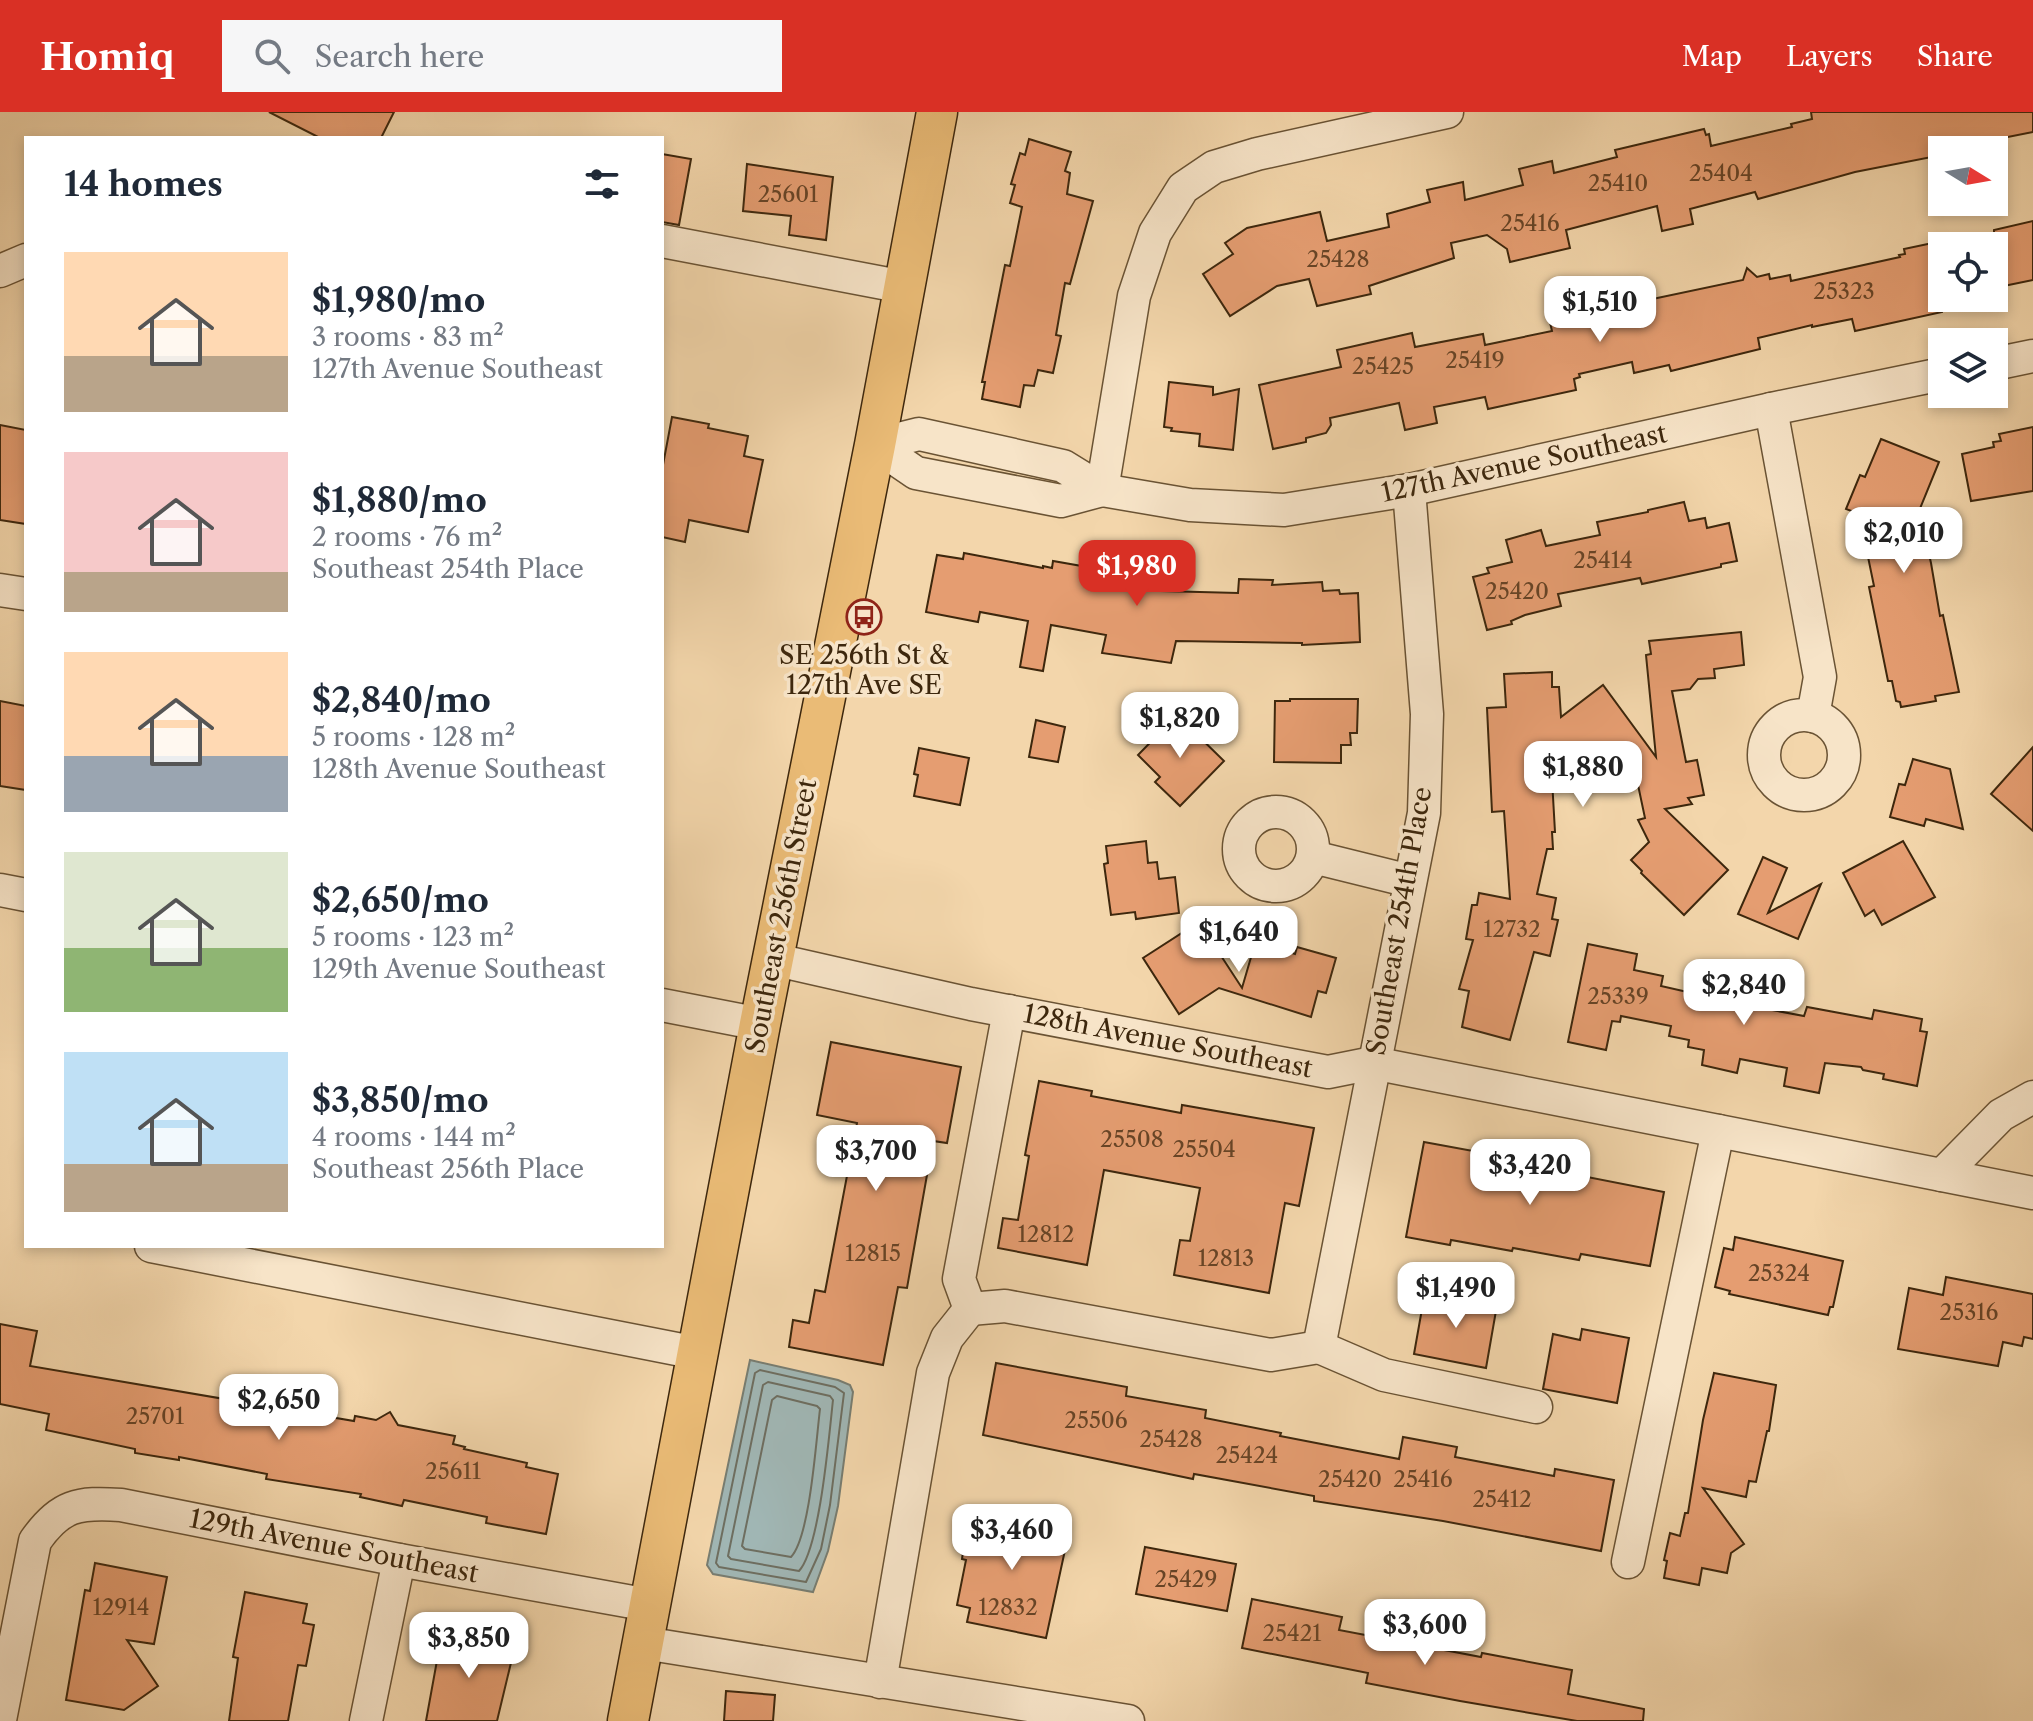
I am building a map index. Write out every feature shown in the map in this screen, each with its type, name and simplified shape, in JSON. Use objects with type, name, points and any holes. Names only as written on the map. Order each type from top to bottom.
[{"type":"main road","name":"Southeast 256th Street","points":[[628,1721],[937,112]]},
{"type":"street","points":[[1102,490],[1134,296],[1155,233],[1183,188],[1214,167],[1257,154],[1447,112]]},
{"type":"street","points":[[664,241],[904,287]]},
{"type":"street","points":[[0,271],[24,261]]},
{"type":"street","points":[[2008,361],[2033,356]]},
{"type":"street","name":"127th Avenue Southeast","points":[[875,445],[919,434],[1063,466],[1102,490],[1190,505],[1284,510],[1409,490],[1928,377]]},
{"type":"street","points":[[1771,409],[1820,677],[1813,716]]},
{"type":"street","name":"Southeast 254th Place","points":[[1319,1347],[1424,813],[1427,714],[1409,490]]},
{"type":"street","points":[[0,590],[24,594]]},
{"type":"street","points":[[1313,857],[1410,881]]},
{"type":"street","name":"128th Avenue Southeast","points":[[772,959],[1009,1011],[1328,1072],[1373,1063],[2033,1193]]},
{"type":"street","points":[[664,1005],[760,1024]]},
{"type":"street","points":[[970,1309],[959,1279],[1009,1011]]},
{"type":"street","points":[[1942,1175],[2001,1115],[2033,1097]]},
{"type":"street","points":[[1628,1562],[1718,1131]]},
{"type":"street","points":[[161,1248],[697,1353]]},
{"type":"street","points":[[880,1682],[933,1373],[947,1338],[970,1309],[1005,1306],[1271,1355],[1319,1347],[1384,1375],[1536,1407]]},
{"type":"street","name":"129th Avenue Southeast","points":[[0,1720],[35,1541],[48,1522],[66,1509],[90,1503],[121,1505],[399,1560],[880,1682],[1128,1721]]},
{"type":"street","points":[[366,1721],[399,1560]]},
{"type":"water","points":[[750,1360],[838,1380],[850,1385],[853,1392],[838,1506],[828,1551],[813,1592],[713,1574],[707,1565]]},
{"type":"building","points":[[269,112],[394,112],[382,136],[316,136]]},
{"type":"building","points":[[1811,112],[2033,112],[2033,132],[2008,137],[1928,136],[1928,158],[1855,172],[1758,199],[1755,192],[1690,209],[1693,224],[1662,231],[1657,206],[1566,230],[1570,248],[1510,262],[1507,249],[1487,235],[1451,243],[1454,258],[1369,286],[1371,294],[1317,306],[1309,279],[1277,286],[1230,316],[1203,274],[1233,254],[1225,243],[1247,228],[1320,212],[1327,241],[1389,227],[1387,214],[1430,202],[1427,190],[1463,182],[1465,200],[1523,185],[1519,169],[1552,161],[1554,173],[1617,157],[1615,150],[1704,129],[1706,135],[1709,134],[1711,146],[1792,127],[1791,124],[1812,119]]},
{"type":"building","points":[[1029,139],[1071,152],[1065,171],[1070,173],[1067,194],[1093,201],[1070,284],[1065,283],[1056,335],[1061,336],[1053,373],[1038,370],[1034,386],[1024,385],[1020,407],[982,399],[985,382],[982,382],[1005,265],[1010,266],[1022,207],[1010,203],[1015,185],[1011,184],[1020,153],[1025,155]]},
{"type":"building","points":[[664,154],[691,159],[679,225],[664,222]]},
{"type":"building","points":[[747,164],[833,177],[826,240],[789,235],[791,216],[743,211]]},
{"type":"building","points":[[2033,221],[2033,280],[2008,285],[2008,232],[1994,230]]},
{"type":"building","points":[[1928,244],[1928,312],[1942,312],[1855,331],[1852,319],[1812,325],[1758,338],[1760,349],[1671,371],[1669,365],[1634,373],[1632,362],[1579,374],[1580,377],[1574,379],[1576,390],[1488,409],[1485,397],[1434,407],[1437,423],[1405,430],[1399,403],[1330,418],[1331,425],[1326,433],[1306,438],[1306,442],[1273,449],[1259,385],[1341,367],[1337,350],[1412,333],[1415,347],[1483,334],[1485,345],[1552,331],[1549,318],[1743,280],[1747,268],[1757,277],[1769,274],[1770,279],[1790,275],[1791,281],[1900,257],[1905,254],[1904,249]]},
{"type":"building","points":[[1169,382],[1213,387],[1213,395],[1239,389],[1233,450],[1199,446],[1200,434],[1171,431],[1172,428],[1164,427]]},
{"type":"building","points":[[672,417],[748,436],[744,456],[763,460],[748,532],[689,520],[685,542],[664,537],[664,459]]},
{"type":"building","points":[[0,425],[24,430],[24,524],[0,520]]},
{"type":"building","points":[[2033,427],[2033,491],[1971,501],[1962,454],[1994,447],[1993,442],[2001,441],[1999,434]]},
{"type":"building","points":[[1881,439],[1939,462],[1919,511],[1959,692],[1935,696],[1936,701],[1901,707],[1900,702],[1896,701],[1892,681],[1888,681],[1869,587],[1874,586],[1867,552],[1872,546],[1862,515],[1846,509],[1860,475],[1865,477]]},
{"type":"building","points":[[1684,502],[1689,521],[1705,518],[1707,528],[1729,523],[1737,561],[1642,584],[1640,578],[1558,594],[1561,606],[1525,615],[1511,621],[1512,624],[1487,630],[1473,577],[1489,573],[1487,568],[1512,562],[1506,540],[1541,530],[1546,546],[1600,535],[1597,522]]},
{"type":"building","points":[[964,553],[1043,568],[1052,568],[1053,561],[1093,568],[1164,583],[1162,591],[1238,593],[1239,579],[1273,580],[1272,585],[1322,582],[1323,591],[1358,593],[1360,642],[1302,645],[1176,641],[1171,663],[1102,653],[1106,635],[1051,625],[1043,671],[1020,667],[1028,621],[980,612],[978,622],[926,612],[937,555],[963,559]]},
{"type":"building","points":[[1741,632],[1744,665],[1714,669],[1715,678],[1698,679],[1690,689],[1672,691],[1686,762],[1697,760],[1704,795],[1688,798],[1692,804],[1665,809],[1728,870],[1684,915],[1631,860],[1649,842],[1638,820],[1645,818],[1634,766],[1552,779],[1553,849],[1547,849],[1537,894],[1556,898],[1552,919],[1558,920],[1550,956],[1534,952],[1510,1040],[1462,1027],[1469,991],[1459,989],[1473,940],[1466,939],[1472,905],[1477,905],[1479,893],[1510,899],[1504,811],[1492,812],[1487,708],[1506,707],[1504,674],[1552,672],[1552,687],[1559,687],[1561,717],[1603,685],[1656,757],[1646,655],[1651,654],[1649,641]]},
{"type":"building","points":[[1358,699],[1357,733],[1350,733],[1351,745],[1341,745],[1341,763],[1274,762],[1275,701]]},
{"type":"building","points":[[0,701],[24,706],[24,790],[0,786]]},
{"type":"building","points":[[1177,715],[1224,761],[1180,806],[1155,782],[1160,777],[1138,755]]},
{"type":"building","points":[[1036,720],[1065,727],[1058,762],[1029,757]]},
{"type":"building","points":[[2033,747],[2033,831],[1991,794]]},
{"type":"building","points":[[919,748],[969,758],[960,805],[914,796]]},
{"type":"building","points":[[1913,759],[1950,769],[1963,829],[1926,819],[1924,826],[1890,817],[1899,784],[1905,785]]},
{"type":"building","points":[[1146,841],[1148,863],[1157,862],[1159,879],[1175,877],[1179,913],[1136,919],[1135,912],[1111,915],[1104,864],[1108,863],[1106,846]]},
{"type":"building","points":[[1903,841],[1935,897],[1882,925],[1874,910],[1865,916],[1843,873]]},
{"type":"building","points":[[1763,857],[1787,868],[1768,913],[1821,884],[1798,939],[1738,914]]},
{"type":"building","points":[[1199,922],[1242,988],[1254,947],[1285,956],[1286,951],[1295,954],[1297,947],[1336,958],[1326,993],[1318,991],[1311,1017],[1219,988],[1179,1014],[1143,958]]},
{"type":"building","points":[[1588,944],[1637,954],[1634,970],[1663,976],[1661,986],[1740,1004],[1804,1016],[1807,1007],[1872,1019],[1874,1010],[1922,1019],[1920,1031],[1927,1032],[1917,1086],[1883,1079],[1884,1074],[1861,1067],[1825,1063],[1819,1093],[1784,1086],[1787,1068],[1740,1059],[1737,1073],[1702,1065],[1704,1050],[1688,1047],[1689,1040],[1669,1036],[1671,1026],[1621,1016],[1620,1022],[1612,1021],[1606,1050],[1568,1042]]},
{"type":"building","points":[[831,1042],[961,1067],[947,1143],[933,1141],[907,1288],[898,1287],[883,1365],[789,1347],[793,1320],[809,1323],[815,1290],[825,1292],[857,1123],[817,1115]]},
{"type":"building","points":[[1039,1081],[1092,1091],[1091,1096],[1181,1113],[1182,1105],[1314,1128],[1299,1206],[1285,1203],[1269,1293],[1174,1275],[1180,1240],[1190,1241],[1200,1188],[1104,1170],[1087,1265],[998,1248],[1003,1218],[1018,1220],[1029,1156],[1025,1155]]},
{"type":"building","points":[[1424,1142],[1554,1166],[1554,1163],[1583,1168],[1582,1176],[1664,1192],[1650,1266],[1581,1254],[1579,1260],[1513,1248],[1512,1251],[1451,1240],[1450,1245],[1406,1237]]},
{"type":"building","points":[[1735,1237],[1843,1261],[1833,1307],[1830,1307],[1828,1315],[1729,1294],[1730,1291],[1715,1287],[1724,1248],[1733,1250]]},
{"type":"building","points":[[1946,1277],[2033,1294],[2033,1339],[2024,1337],[2022,1346],[2003,1342],[1998,1366],[1898,1349],[1909,1288],[1943,1295]]},
{"type":"building","points":[[1425,1292],[1497,1305],[1486,1368],[1414,1354]]},
{"type":"building","points":[[0,1324],[37,1331],[30,1366],[354,1421],[355,1416],[376,1420],[390,1412],[398,1425],[455,1436],[453,1444],[464,1449],[527,1463],[526,1467],[558,1474],[546,1534],[486,1523],[487,1517],[404,1500],[402,1506],[360,1497],[361,1494],[266,1479],[267,1474],[179,1457],[179,1460],[135,1453],[135,1449],[46,1430],[49,1414],[0,1404]]},
{"type":"building","points":[[1582,1329],[1629,1338],[1617,1403],[1543,1389],[1553,1334],[1580,1340]]},
{"type":"building","points":[[996,1363],[1127,1387],[1126,1396],[1206,1410],[1205,1418],[1399,1459],[1403,1437],[1457,1447],[1455,1457],[1554,1476],[1555,1469],[1614,1480],[1601,1551],[1443,1521],[1314,1501],[1314,1496],[1194,1474],[1193,1479],[983,1435]]},
{"type":"building","points":[[1714,1373],[1776,1385],[1769,1431],[1756,1482],[1749,1481],[1746,1497],[1703,1488],[1744,1544],[1731,1553],[1727,1573],[1702,1568],[1699,1585],[1664,1578],[1667,1561],[1664,1560],[1670,1533],[1680,1536],[1685,1513],[1688,1513]]},
{"type":"building","points":[[982,1506],[1060,1520],[1054,1548],[1065,1550],[1046,1638],[967,1622],[970,1608],[957,1605],[966,1560],[962,1559],[966,1531],[977,1534]]},
{"type":"building","points":[[1145,1547],[1236,1564],[1227,1611],[1136,1594]]},
{"type":"building","points":[[95,1563],[167,1577],[154,1644],[127,1640],[158,1686],[124,1710],[66,1700],[85,1590],[90,1591]]},
{"type":"building","points":[[245,1592],[307,1604],[303,1623],[314,1625],[306,1666],[298,1665],[288,1721],[229,1721],[238,1658],[233,1657]]},
{"type":"building","points":[[1252,1599],[1342,1617],[1339,1630],[1481,1657],[1482,1653],[1572,1670],[1568,1694],[1644,1709],[1643,1721],[1577,1721],[1460,1701],[1366,1683],[1368,1673],[1242,1648]]},
{"type":"building","points":[[442,1633],[515,1646],[497,1721],[426,1721]]},
{"type":"building","points":[[726,1691],[775,1695],[773,1721],[724,1721]]},
{"type":"place","name":"SE 256th St & 127th Ave SE","points":[[864,617]]}]
